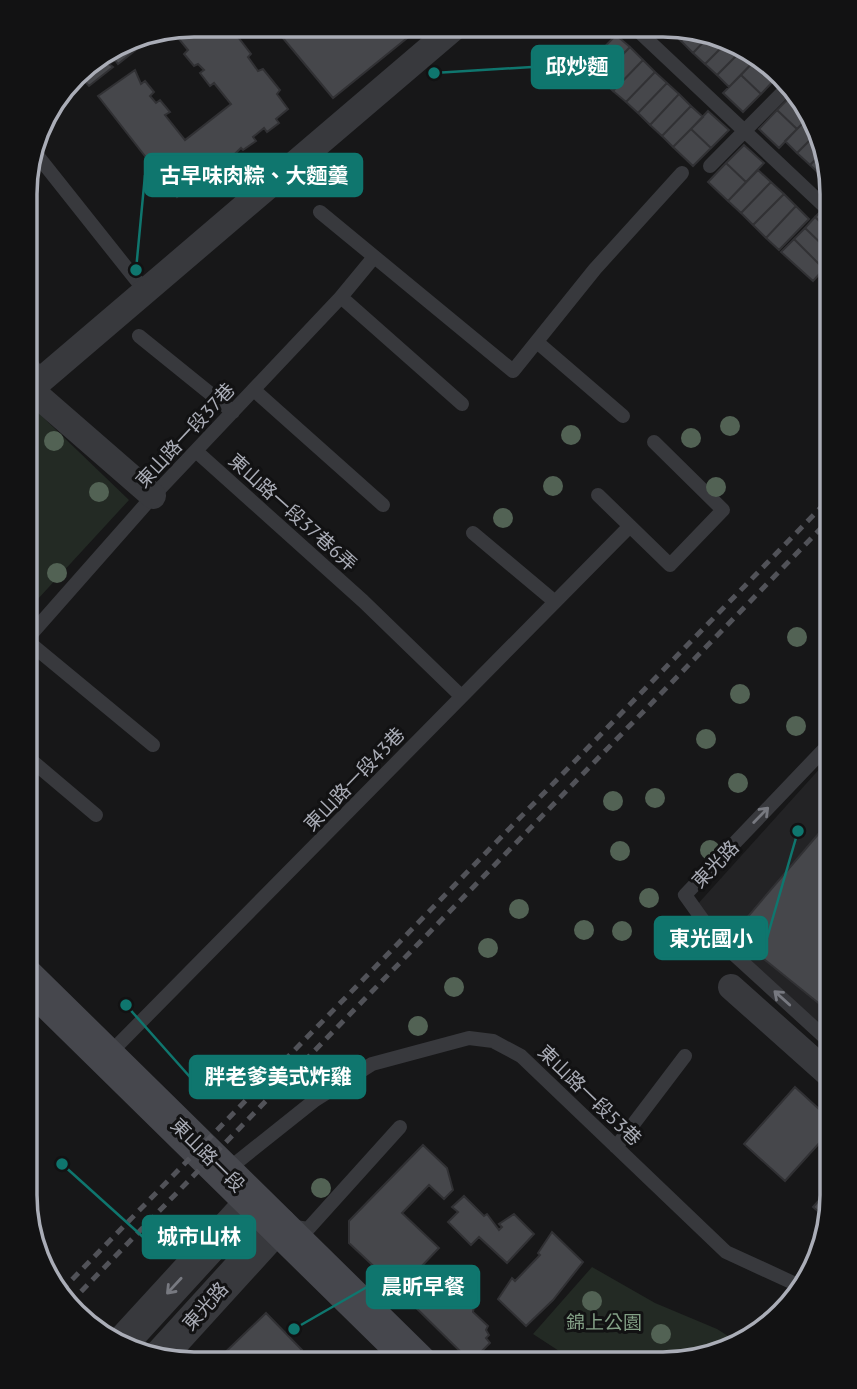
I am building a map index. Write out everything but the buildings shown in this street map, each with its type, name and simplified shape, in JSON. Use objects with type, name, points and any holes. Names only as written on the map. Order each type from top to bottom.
[{"type":"main road","name":"東山路一段","points":[[37,989],[407,1352]]},
{"type":"street","points":[[37,383],[443,37]]},
{"type":"street","points":[[37,392],[153,496]]},
{"type":"street","points":[[731,987],[820,1066]]},
{"type":"street","name":"東光路","points":[[128,1338],[267,1212]]},
{"type":"street","name":"東光路","points":[[164,1349],[267,1212]]},
{"type":"lane","points":[[645,37],[820,202]]},
{"type":"lane","points":[[710,166],[783,92]]},
{"type":"lane","points":[[41,160],[145,291]]},
{"type":"lane","points":[[320,212],[513,371],[595,269],[682,173]]},
{"type":"lane","name":"東山路一段37巷","points":[[37,628],[153,496],[341,297],[374,257]]},
{"type":"lane","points":[[341,297],[462,404]]},
{"type":"lane","points":[[139,336],[233,412]]},
{"type":"lane","points":[[537,342],[623,416]]},
{"type":"lane","points":[[254,390],[383,505]]},
{"type":"lane","points":[[598,495],[628,528],[670,565],[723,510],[654,442]]},
{"type":"lane","name":"東山路一段37巷6弄","points":[[197,452],[363,601],[460,695]]},
{"type":"lane","name":"東山路一段43巷","points":[[107,1056],[340,823],[460,695],[628,528]]},
{"type":"lane","points":[[472,533],[554,601]]},
{"type":"lane","points":[[37,650],[153,745]]},
{"type":"lane","name":"東光路","points":[[820,754],[685,895],[715,937],[820,1033]]},
{"type":"lane","points":[[37,765],[96,815]]},
{"type":"lane","name":"東山路一段53巷","points":[[225,1172],[315,1100],[372,1064],[469,1038],[493,1041],[521,1056],[726,1252],[794,1283]]},
{"type":"lane","points":[[616,1147],[685,1056]]},
{"type":"lane","points":[[267,1212],[308,1228],[400,1127]]},
{"type":"shaded area","points":[[820,768],[820,1035],[700,920],[696,906]]},
{"type":"green space","points":[[37,412],[129,500],[37,600]]},
{"type":"green space","name":"錦上公園","points":[[592,1267],[655,1303],[730,1337],[684,1351],[561,1352],[533,1334]]},
{"type":"railway","points":[[66,1286],[820,508]]},
{"type":"railway","points":[[75,1298],[820,529]]},
{"type":"place","name":"邱炒麵","points":[[434,73]]},
{"type":"place","name":"古早味肉粽、大麵羹","points":[[136,270]]},
{"type":"place","name":"東光國小","points":[[798,831]]},
{"type":"place","name":"胖老爹美式炸雞","points":[[126,1005]]},
{"type":"place","name":"城市山林","points":[[62,1164]]},
{"type":"place","name":"晨昕早餐","points":[[294,1329]]}]
